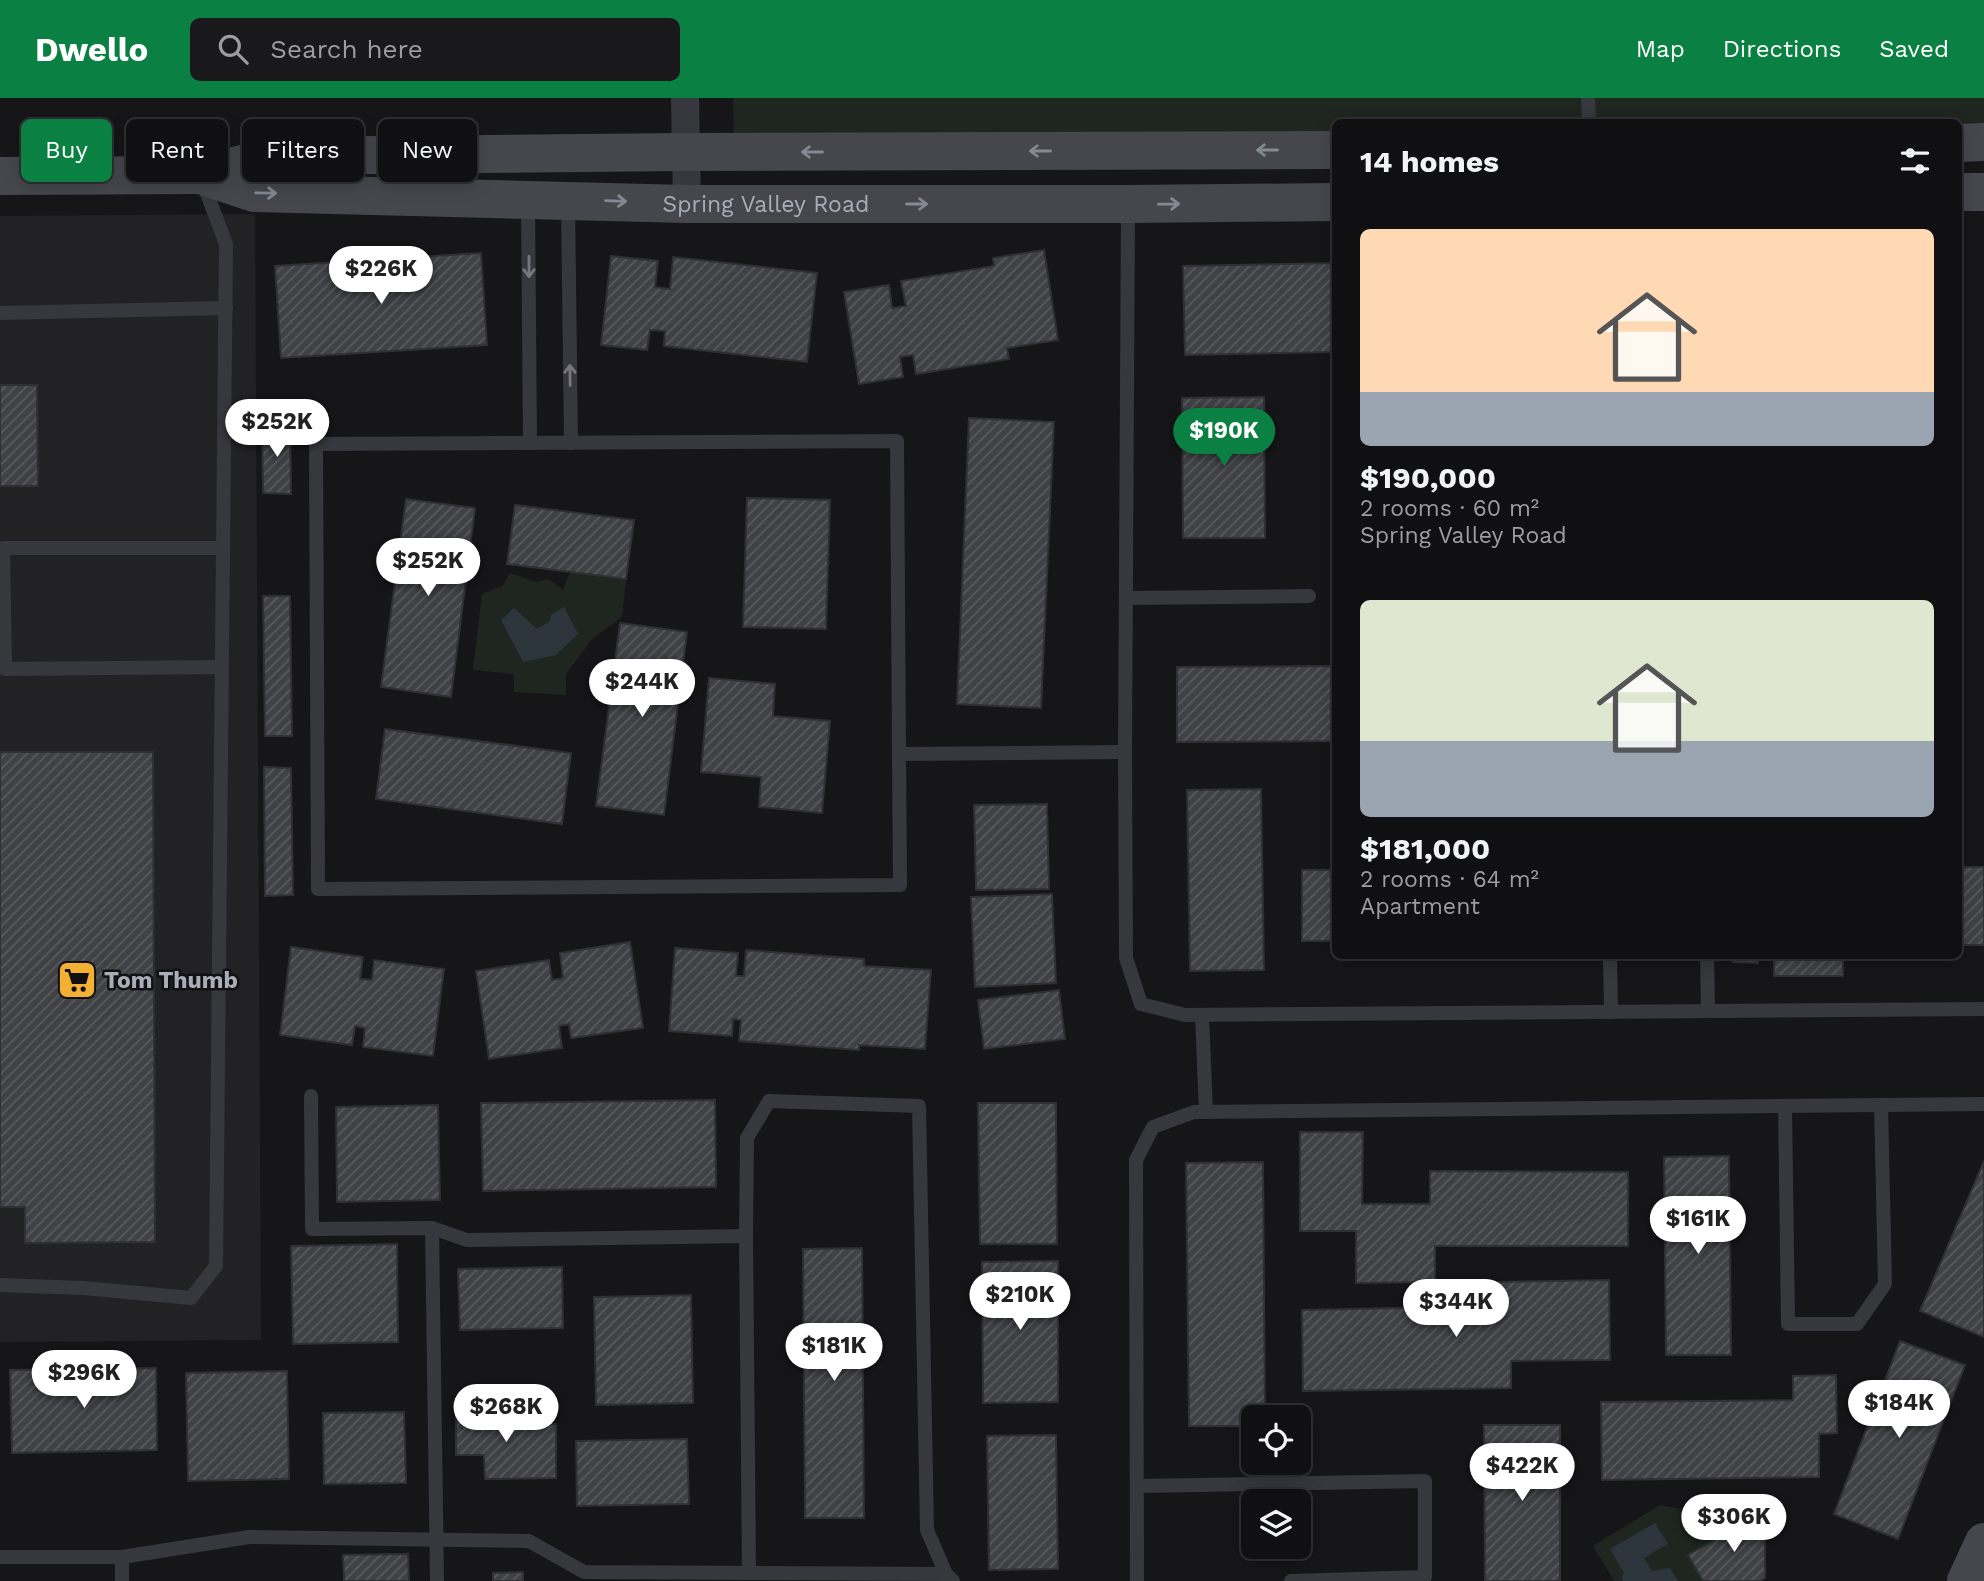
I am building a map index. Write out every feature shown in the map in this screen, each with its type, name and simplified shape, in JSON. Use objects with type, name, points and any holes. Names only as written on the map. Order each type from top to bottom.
[{"type":"street","points":[[685,98],[687,204]]},
{"type":"street","points":[[1962,143],[1984,142]]},
{"type":"street","name":"Spring Valley Road","points":[[228,168],[273,156],[1332,150]]},
{"type":"street","name":"Spring Valley Road","points":[[0,176],[126,175]]},
{"type":"street","name":"Spring Valley Road","points":[[222,182],[254,193],[687,204],[1332,202]]},
{"type":"street","points":[[1962,192],[1984,192]]},
{"type":"street","points":[[1966,1581],[1984,1542]]},
{"type":"lane","points":[[1588,98],[1589,119]]},
{"type":"lane","points":[[0,1285],[84,1288],[191,1298],[216,1266],[226,244],[204,182]]},
{"type":"lane","points":[[528,199],[530,443]]},
{"type":"lane","points":[[568,200],[570,443]]},
{"type":"lane","points":[[1128,204],[1126,958],[1142,1004],[1185,1015],[1984,1009]]},
{"type":"lane","points":[[0,313],[226,308]]},
{"type":"lane","points":[[897,440],[900,885],[318,889],[316,444],[570,443],[897,440]]},
{"type":"lane","points":[[222,667],[5,669],[3,548],[223,548]]},
{"type":"lane","points":[[1126,598],[1309,596]]},
{"type":"lane","points":[[899,754],[1125,752]]},
{"type":"lane","points":[[1610,959],[1611,1012]]},
{"type":"lane","points":[[1707,959],[1708,1011]]},
{"type":"lane","points":[[1202,1015],[1206,1111]]},
{"type":"lane","points":[[311,1096],[312,1228],[432,1228],[467,1240],[746,1236]]},
{"type":"lane","points":[[0,1558],[122,1557],[249,1537],[436,1539],[529,1541],[584,1572],[749,1572],[949,1577],[927,1530],[919,1106],[769,1101],[747,1138],[749,1572]]},
{"type":"lane","points":[[1137,1581],[1136,1160],[1153,1127],[1194,1112],[1206,1111],[1984,1104]]},
{"type":"lane","points":[[1785,1106],[1788,1324],[1857,1324],[1885,1284],[1881,1105]]},
{"type":"lane","points":[[432,1228],[437,1581]]},
{"type":"lane","points":[[1137,1486],[1425,1481],[1425,1577],[1291,1581]]},
{"type":"lane","points":[[122,1557],[122,1581]]},
{"type":"shaded area","points":[[255,214],[261,1340],[0,1342],[0,216]]},
{"type":"shaded area","points":[[564,607],[578,634],[556,655],[523,662],[501,620],[514,608],[537,629]]},
{"type":"shaded area","points":[[1655,1523],[1668,1544],[1644,1558],[1652,1571],[1670,1568],[1678,1581],[1623,1581],[1624,1573],[1610,1549]]},
{"type":"green space","points":[[733,98],[1984,98],[1984,126],[1962,126],[1962,119],[1332,119],[1332,132],[734,137]]},
{"type":"green space","points":[[570,572],[626,579],[622,617],[592,639],[566,674],[566,695],[514,692],[514,674],[473,670],[482,594],[502,586],[510,573],[536,582],[549,579],[563,590]]},
{"type":"green space","points":[[1660,1505],[1731,1518],[1731,1530],[1688,1555],[1703,1581],[1614,1581],[1593,1546]]},
{"type":"building","points":[[1044,250],[1058,340],[1007,348],[1009,359],[916,374],[913,355],[900,357],[903,377],[859,384],[844,292],[889,285],[892,308],[906,306],[901,281],[994,266],[993,258]]},
{"type":"building","points":[[481,253],[487,345],[281,358],[275,266]]},
{"type":"building","points":[[611,256],[658,261],[655,287],[670,289],[673,257],[817,273],[807,362],[664,346],[665,331],[650,330],[647,350],[601,345]]},
{"type":"building","points":[[1332,263],[1332,352],[1185,355],[1183,266]]},
{"type":"building","points":[[0,385],[37,385],[38,486],[0,486]]},
{"type":"building","points":[[1264,397],[1265,538],[1183,538],[1182,398]]},
{"type":"building","points":[[969,418],[1054,422],[1041,708],[957,704]]},
{"type":"building","points":[[262,424],[290,424],[291,494],[263,493]]},
{"type":"building","points":[[747,498],[830,500],[826,629],[743,627]]},
{"type":"building","points":[[406,499],[475,508],[451,697],[381,687]]},
{"type":"building","points":[[515,505],[634,520],[626,579],[507,564]]},
{"type":"building","points":[[263,596],[290,596],[292,736],[265,736]]},
{"type":"building","points":[[620,623],[687,632],[664,815],[596,806]]},
{"type":"building","points":[[1332,666],[1332,741],[1177,742],[1177,667]]},
{"type":"building","points":[[709,678],[775,684],[773,716],[830,721],[822,813],[759,807],[761,777],[701,772]]},
{"type":"building","points":[[385,729],[571,753],[562,824],[376,799]]},
{"type":"building","name":"Tom Thumb","points":[[0,752],[153,752],[155,1242],[25,1243],[25,1207],[0,1207]]},
{"type":"building","points":[[264,767],[291,768],[293,895],[265,896]]},
{"type":"building","points":[[1261,789],[1264,970],[1190,971],[1187,790]]},
{"type":"building","points":[[1047,804],[1049,889],[976,890],[974,805]]},
{"type":"building","points":[[1962,867],[1984,867],[1984,945],[1962,945]]},
{"type":"building","points":[[1302,870],[1332,870],[1332,941],[1302,941]]},
{"type":"building","points":[[1052,894],[1056,983],[975,987],[971,897]]},
{"type":"building","points":[[630,942],[643,1028],[571,1038],[569,1024],[559,1026],[562,1048],[489,1059],[476,971],[549,960],[552,980],[563,978],[560,953]]},
{"type":"building","points":[[291,947],[363,957],[360,979],[372,980],[374,960],[444,969],[433,1056],[363,1047],[365,1028],[355,1026],[352,1045],[280,1035]]},
{"type":"building","points":[[675,948],[738,953],[736,976],[744,976],[746,950],[864,959],[864,966],[931,970],[925,1049],[859,1045],[859,1050],[739,1041],[741,1020],[733,1019],[732,1036],[669,1031]]},
{"type":"building","points":[[1733,959],[1758,959],[1758,963],[1733,962]]},
{"type":"building","points":[[1774,959],[1843,959],[1843,976],[1774,976]]},
{"type":"building","points":[[1059,990],[1065,1039],[984,1049],[978,1000]]},
{"type":"building","points":[[715,1100],[716,1187],[483,1191],[481,1103]]},
{"type":"building","points":[[978,1103],[1056,1103],[1057,1244],[980,1244]]},
{"type":"building","points":[[438,1105],[440,1200],[337,1202],[336,1107]]},
{"type":"building","points":[[1300,1132],[1363,1132],[1362,1204],[1430,1204],[1430,1171],[1628,1172],[1628,1246],[1435,1246],[1435,1282],[1356,1283],[1356,1231],[1300,1231]]},
{"type":"building","points":[[1729,1156],[1731,1355],[1666,1355],[1664,1157]]},
{"type":"building","points":[[1984,1161],[1984,1337],[1920,1311]]},
{"type":"building","points":[[1263,1162],[1265,1405],[1241,1405],[1241,1426],[1189,1426],[1186,1163]]},
{"type":"building","points":[[397,1244],[398,1342],[293,1344],[291,1246]]},
{"type":"building","points":[[862,1248],[864,1518],[805,1518],[803,1249]]},
{"type":"building","points":[[1058,1261],[1058,1402],[983,1403],[982,1262]]},
{"type":"building","points":[[562,1267],[563,1328],[460,1330],[458,1269]]},
{"type":"building","points":[[1609,1280],[1610,1360],[1511,1361],[1511,1388],[1303,1391],[1302,1310],[1498,1306],[1498,1282]]},
{"type":"building","points":[[691,1295],[693,1403],[596,1405],[594,1297]]},
{"type":"building","points":[[1900,1341],[1965,1365],[1898,1539],[1834,1514]]},
{"type":"building","points":[[156,1368],[157,1450],[12,1453],[10,1370]]},
{"type":"building","points":[[287,1371],[289,1479],[188,1481],[186,1373]]},
{"type":"building","points":[[1836,1375],[1837,1433],[1819,1434],[1819,1477],[1602,1480],[1601,1402],[1793,1400],[1793,1376]]},
{"type":"building","points":[[495,1402],[495,1425],[556,1424],[556,1478],[485,1479],[484,1455],[456,1455],[456,1403]]},
{"type":"building","points":[[404,1412],[406,1483],[324,1484],[323,1413]]},
{"type":"building","points":[[1484,1425],[1560,1425],[1560,1581],[1485,1581]]},
{"type":"building","points":[[1056,1435],[1058,1569],[989,1570],[987,1436]]},
{"type":"building","points":[[687,1439],[689,1504],[577,1506],[576,1441]]},
{"type":"building","points":[[1731,1518],[1765,1518],[1765,1578],[1760,1581],[1703,1581],[1688,1555],[1731,1530]]},
{"type":"building","points":[[408,1554],[409,1581],[344,1581],[343,1555]]},
{"type":"building","points":[[523,1572],[523,1581],[493,1581],[493,1573]]},
{"type":"place","name":"Tom Thumb","points":[[77,980]]}]
